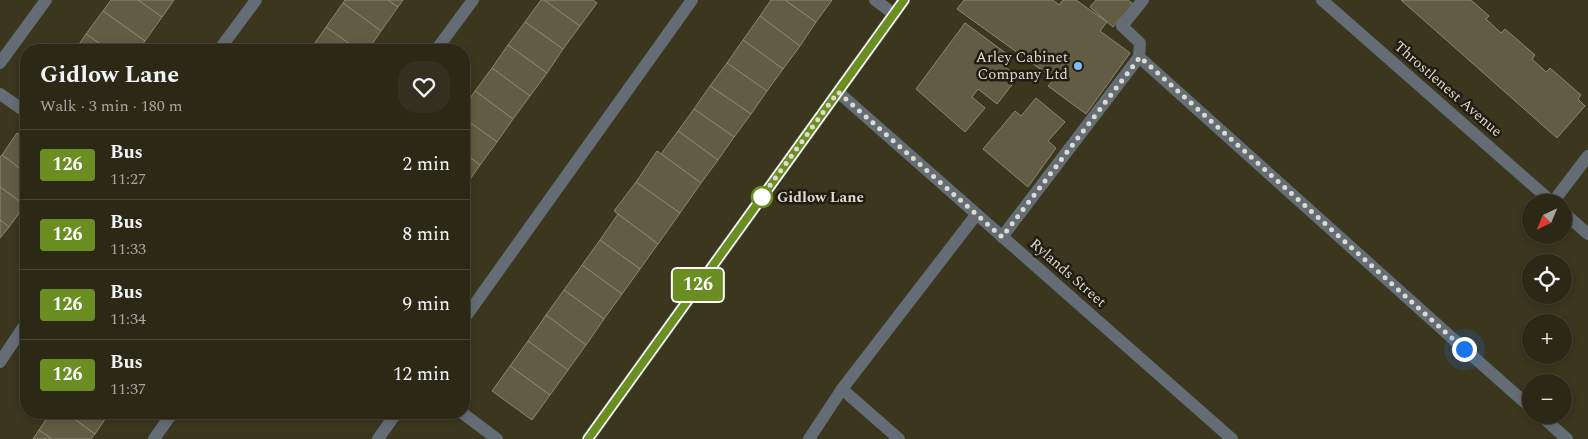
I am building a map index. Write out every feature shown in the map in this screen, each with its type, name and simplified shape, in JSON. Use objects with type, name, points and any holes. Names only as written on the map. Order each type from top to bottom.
[{"type":"street","points":[[0,63],[46,0]]},
{"type":"street","points":[[223,44],[256,0]]},
{"type":"street","points":[[440,44],[473,0]]},
{"type":"street","points":[[470,311],[692,0]]},
{"type":"street","points":[[875,0],[894,14]]},
{"type":"street","points":[[588,439],[904,0]]},
{"type":"street","points":[[1002,237],[1140,57],[1140,43],[1122,26],[1143,0]]},
{"type":"street","name":"Throstlenest Avenue","points":[[1322,0],[1544,194]]},
{"type":"street","points":[[1140,57],[1450,338],[1522,400]]},
{"type":"street","name":"Rylands Street","points":[[838,92],[1232,439]]},
{"type":"street","points":[[0,94],[20,108]]},
{"type":"street","points":[[1559,194],[1588,156]]},
{"type":"street","points":[[809,439],[842,389],[976,215]]},
{"type":"street","points":[[1572,219],[1588,234]]},
{"type":"street","points":[[0,362],[20,332]]},
{"type":"street","points":[[842,389],[899,439]]},
{"type":"street","points":[[154,439],[167,419]]},
{"type":"street","points":[[378,439],[392,419]]},
{"type":"street","points":[[470,419],[497,439]]},
{"type":"street","points":[[1550,424],[1567,439]]},
{"type":"building","points":[[111,0],[138,0],[162,17],[145,41],[103,11]]},
{"type":"building","points":[[138,0],[174,0],[162,17]]},
{"type":"building","points":[[345,0],[388,0],[398,7],[381,31],[343,3]]},
{"type":"building","points":[[388,0],[403,0],[398,7]]},
{"type":"building","points":[[541,0],[544,0],[580,26],[563,49],[525,22]]},
{"type":"building","points":[[544,0],[593,0],[597,3],[580,26]]},
{"type":"building","points":[[771,0],[785,0],[816,22],[800,46],[760,16]]},
{"type":"building","points":[[785,0],[832,0],[816,22]]},
{"type":"building","name":"Arley Cabinet Company Ltd","points":[[964,0],[1053,0],[1059,5],[1063,0],[1076,0],[1107,22],[1100,31],[1130,53],[1086,114],[1048,86],[1054,79],[957,9]]},
{"type":"building","points":[[1096,0],[1128,0],[1133,4],[1113,27],[1090,7]]},
{"type":"building","points":[[1401,0],[1471,0],[1489,16],[1486,19],[1501,33],[1505,29],[1535,55],[1532,59],[1546,72],[1550,68],[1581,95],[1578,99],[1585,106],[1557,138]]},
{"type":"building","points":[[343,3],[381,31],[372,44],[350,44],[326,27]]},
{"type":"building","points":[[103,11],[145,41],[143,44],[100,44],[86,34]]},
{"type":"building","points":[[760,16],[800,46],[783,69],[743,40]]},
{"type":"building","points":[[525,22],[563,49],[547,73],[508,45]]},
{"type":"building","points":[[965,23],[1007,54],[1000,63],[1018,77],[997,104],[978,89],[972,97],[985,108],[965,132],[916,89]]},
{"type":"building","points":[[326,27],[350,44],[314,44]]},
{"type":"building","points":[[86,34],[100,44],[79,44]]},
{"type":"building","points":[[743,40],[783,69],[767,91],[727,63]]},
{"type":"building","points":[[508,45],[547,73],[530,96],[492,68]]},
{"type":"building","points":[[727,63],[767,91],[751,114],[710,86]]},
{"type":"building","points":[[492,68],[530,96],[513,119],[475,91]]},
{"type":"building","points":[[710,86],[751,114],[734,137],[694,109]]},
{"type":"building","points":[[475,91],[513,119],[497,142],[470,122],[470,98]]},
{"type":"building","points":[[1036,98],[1065,122],[1048,141],[1056,148],[1028,187],[983,149],[1015,111],[1021,116]]},
{"type":"building","points":[[694,109],[734,137],[718,160],[678,131]]},
{"type":"building","points":[[470,122],[497,142],[480,165],[470,158]]},
{"type":"building","points":[[678,131],[718,160],[701,183],[661,154]]},
{"type":"building","points":[[17,133],[20,135],[20,168],[2,155]]},
{"type":"building","points":[[657,151],[701,183],[680,213],[636,182]]},
{"type":"building","points":[[2,155],[20,168],[20,201],[0,187],[0,157]]},
{"type":"building","points":[[470,158],[480,165],[470,179]]},
{"type":"building","points":[[636,182],[680,213],[658,244],[614,211]]},
{"type":"building","points":[[0,187],[20,201],[20,212],[9,227],[0,220]]},
{"type":"building","points":[[618,214],[658,244],[640,269],[600,240]]},
{"type":"building","points":[[0,220],[9,227],[0,238]]},
{"type":"building","points":[[600,240],[640,269],[622,294],[582,265]]},
{"type":"building","points":[[582,265],[622,294],[604,319],[564,290]]},
{"type":"building","points":[[564,290],[604,319],[586,345],[546,315]]},
{"type":"building","points":[[546,315],[586,345],[568,370],[528,341]]},
{"type":"building","points":[[528,341],[568,370],[550,395],[510,366]]},
{"type":"building","points":[[510,366],[550,395],[532,420],[492,391]]},
{"type":"building","points":[[46,419],[75,419],[95,434],[91,439],[52,439],[39,430]]},
{"type":"building","points":[[75,419],[105,419],[95,434]]},
{"type":"building","points":[[39,430],[52,439],[33,439]]},
{"type":"bus line","name":"126","points":[[588,439],[904,0]]},
{"type":"place","name":"Arley Cabinet Company Ltd","points":[[1078,66]]},
{"type":"place","name":"Gidlow Lane","points":[[762,197]]},
{"type":"route","points":[[762,197],[758,202],[838,92],[1002,237],[1140,57],[1464,349]]}]
